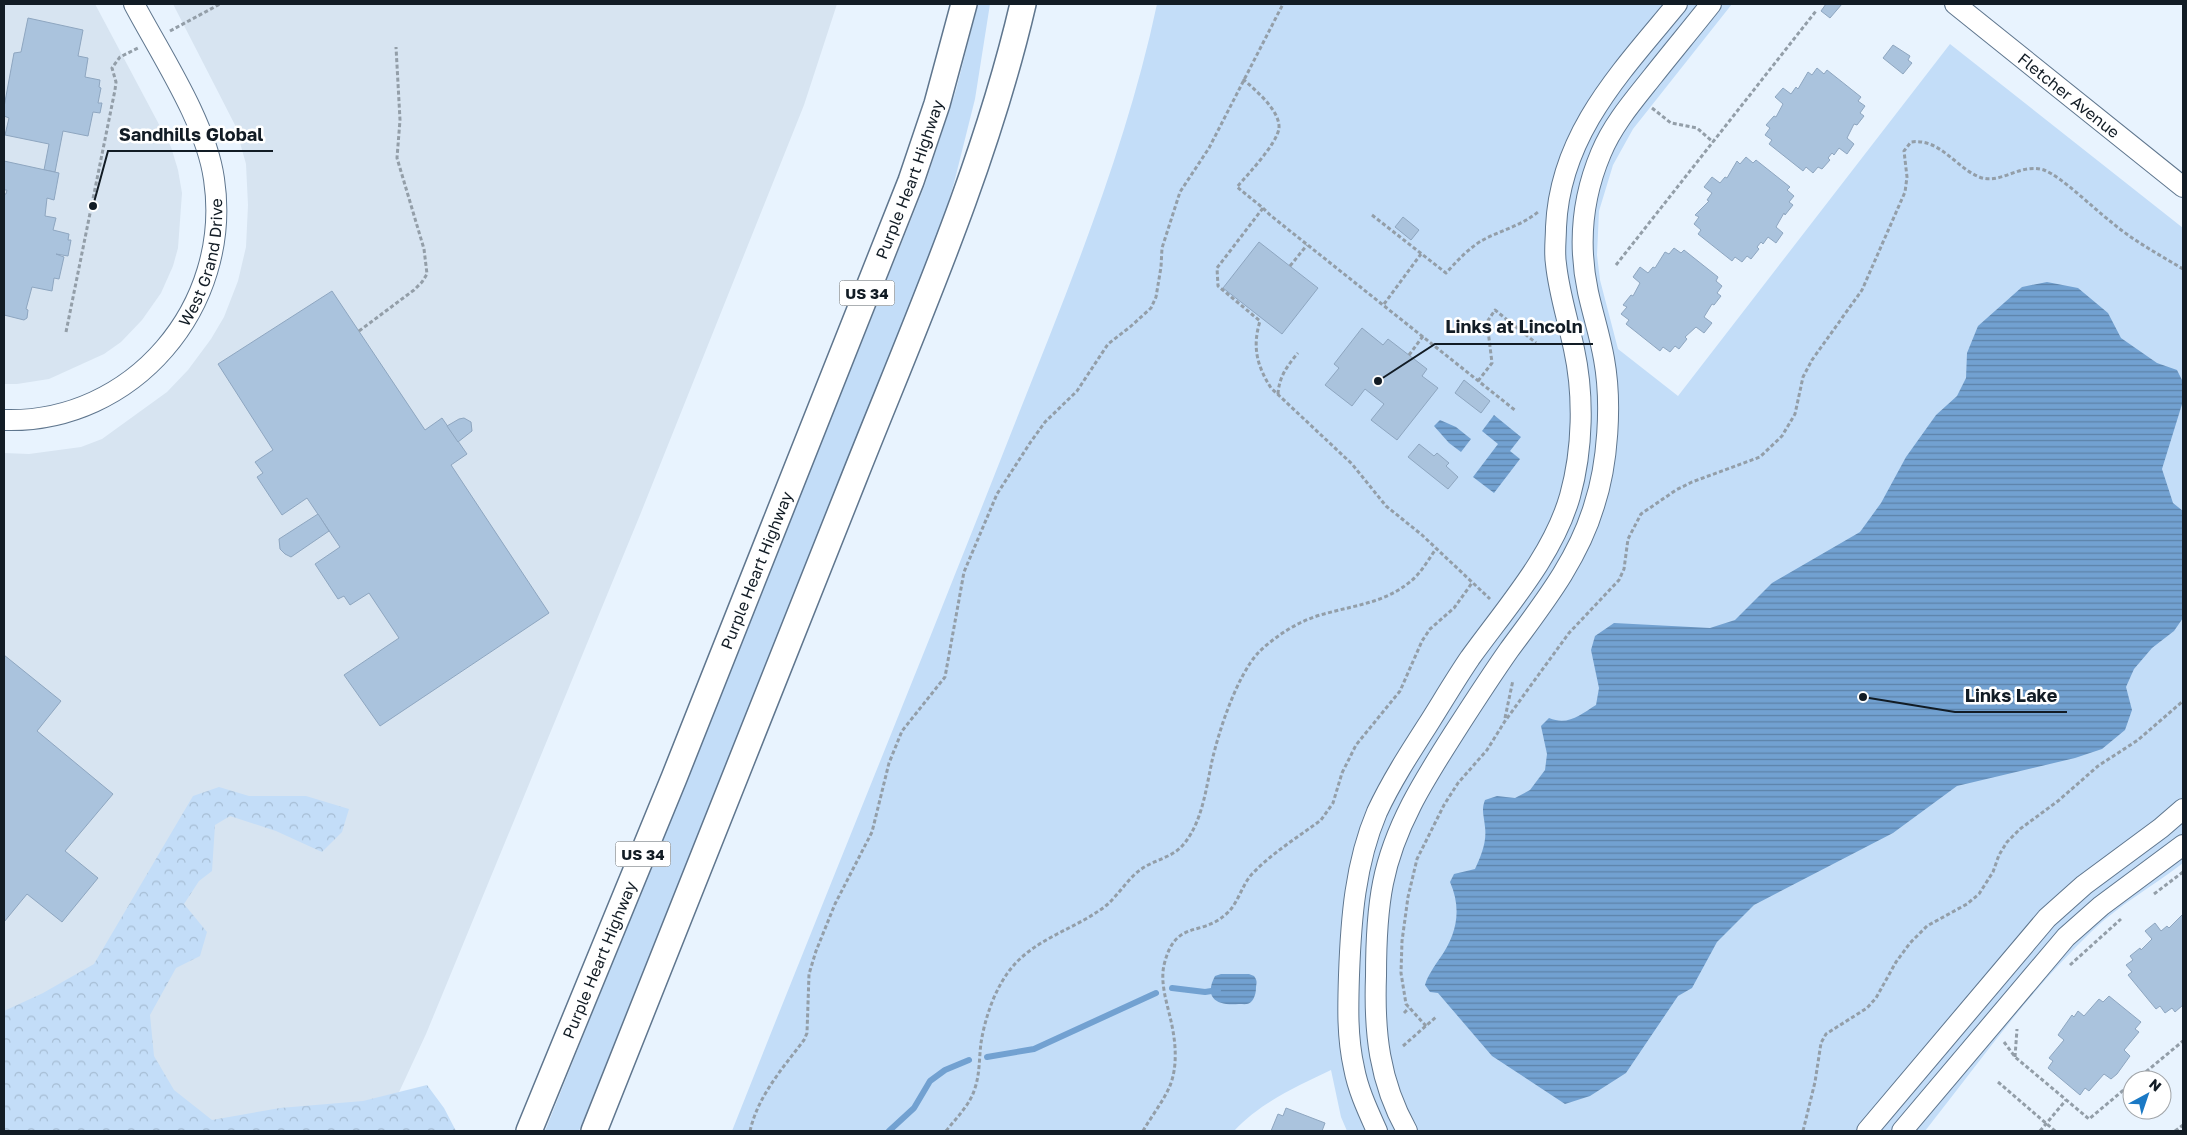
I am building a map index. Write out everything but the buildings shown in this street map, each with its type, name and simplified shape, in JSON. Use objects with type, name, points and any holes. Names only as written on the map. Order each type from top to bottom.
[{"type":"main road","name":"Purple Heart Highway","points":[[529,1131],[674,778],[911,181],[937,104],[964,4]]},
{"type":"main road","points":[[594,1131],[730,795],[953,227],[985,135],[1023,4]]},
{"type":"street","name":"West Grand Drive","points":[[4,420],[46,417],[75,409],[102,398],[129,381],[156,358],[179,331],[197,300],[208,271],[215,241],[217,213],[214,179],[208,151],[194,116],[134,4]]},
{"type":"street","points":[[1377,1131],[1366,1108],[1354,1068],[1350,1039],[1348,992],[1356,878],[1377,812],[1406,759],[1446,696],[1537,563],[1559,524],[1570,496],[1579,444],[1580,386],[1574,348],[1560,293],[1555,261],[1560,191],[1577,140],[1592,112],[1677,4]]},
{"type":"street","points":[[1407,1131],[1392,1099],[1380,1062],[1376,1039],[1377,926],[1383,884],[1402,823],[1429,772],[1560,577],[1579,543],[1595,505],[1603,465],[1607,405],[1604,362],[1582,259],[1583,224],[1590,184],[1601,151],[1618,122],[1711,4]]},
{"type":"street","name":"Fletcher Avenue","points":[[1956,4],[2183,187]]},
{"type":"street","points":[[1570,496],[1595,505]]},
{"type":"street","points":[[1446,696],[1468,712]]},
{"type":"street","points":[[1867,1131],[2047,918],[2084,884],[2154,834],[2183,809]]},
{"type":"street","points":[[1902,1131],[2066,937],[2101,906],[2183,845]]},
{"type":"street","points":[[1352,924],[1377,926]]},
{"type":"path","points":[[164,34],[220,4]]},
{"type":"path","points":[[750,1131],[753,1116],[762,1098],[804,1040],[807,1033],[807,992],[811,966],[835,904],[872,832],[902,731],[945,677],[950,662],[964,572],[997,494],[1045,422],[1077,390],[1108,344],[1150,308],[1156,297],[1162,248],[1180,192],[1210,148],[1243,79],[1283,4]]},
{"type":"path","points":[[1616,265],[1816,11]]},
{"type":"path","points":[[66,332],[115,90],[116,82],[112,68],[120,57],[143,45]]},
{"type":"path","points":[[359,331],[414,290],[427,274],[424,249],[397,158],[400,120],[396,47]]},
{"type":"path","points":[[1243,79],[1266,100],[1276,116],[1279,127],[1275,139],[1260,162],[1237,188],[1516,411]]},
{"type":"path","points":[[1637,96],[1671,123],[1697,128],[1713,142]]},
{"type":"path","points":[[1426,1026],[1409,1008],[1403,993],[1401,973],[1402,941],[1408,897],[1417,859],[1444,805],[1458,783],[1487,750],[1569,633],[1619,580],[1624,569],[1628,539],[1641,514],[1676,490],[1760,458],[1782,436],[1795,414],[1803,377],[1812,360],[1862,290],[1905,192],[1907,177],[1904,151],[1911,142],[1923,142],[1945,152],[1978,177],[1986,179],[1996,178],[2026,168],[2045,170],[2131,237],[2183,269]]},
{"type":"path","points":[[1372,215],[1446,273],[1468,250],[1493,235],[1528,220],[1543,206]]},
{"type":"path","points":[[1263,208],[1217,268],[1218,286],[1260,321],[1256,334],[1255,350],[1258,362],[1271,388],[1352,464],[1386,506],[1493,601]]},
{"type":"path","points":[[1290,266],[1307,245]]},
{"type":"path","points":[[1384,304],[1421,254]]},
{"type":"path","points":[[1478,381],[1492,363],[1487,322],[1495,310],[1536,343]]},
{"type":"path","points":[[1409,355],[1423,336]]},
{"type":"path","points":[[1278,394],[1278,383],[1298,353]]},
{"type":"path","points":[[946,1131],[966,1107],[972,1096],[976,1086],[981,1043],[986,1022],[1005,977],[1014,965],[1042,943],[1103,908],[1141,869],[1174,852],[1183,845],[1199,816],[1204,802],[1217,742],[1242,676],[1259,652],[1284,632],[1304,621],[1370,603],[1400,589],[1412,580],[1436,549]]},
{"type":"path","points":[[1144,1131],[1169,1088],[1175,1066],[1174,1032],[1162,979],[1168,951],[1174,940],[1184,933],[1212,923],[1224,916],[1232,908],[1251,876],[1263,863],[1322,820],[1333,803],[1342,773],[1356,745],[1400,690],[1430,628],[1454,608],[1472,582]]},
{"type":"path","points":[[1803,1131],[1815,1082],[1820,1043],[1826,1034],[1838,1025],[1855,1017],[1876,998],[1896,962],[1910,942],[1927,926],[1967,904],[1979,894],[1993,872],[1999,855],[2007,842],[2020,829],[2058,802],[2098,766],[2138,740],[2183,701]]},
{"type":"path","points":[[2148,898],[2183,872]]},
{"type":"path","points":[[2064,972],[2126,914]]},
{"type":"path","points":[[1404,1013],[1409,1008]]},
{"type":"path","points":[[1403,1046],[1436,1017]]},
{"type":"path","points":[[2023,1022],[2004,1042],[2015,1057],[2089,1119],[2122,1091]]},
{"type":"path","points":[[2015,1057],[2017,1029]]},
{"type":"path","points":[[2148,1070],[2183,1041]]},
{"type":"path","points":[[1998,1082],[2055,1131]]},
{"type":"path","points":[[2040,1131],[2066,1100]]},
{"type":"path","points":[[2175,1131],[2183,1125]]},
{"type":"shaded area","points":[[4,4],[95,4],[171,147],[182,193],[178,248],[173,266],[161,293],[142,320],[121,342],[104,354],[49,379],[17,384],[4,384]]},
{"type":"shaded area","points":[[173,4],[837,4],[804,105],[640,515],[426,1034],[381,1131],[4,1131],[4,453],[29,454],[81,447],[102,439],[167,392],[188,370],[211,339],[224,317],[238,281],[246,247],[248,205],[246,164],[235,125]]},
{"type":"green space","points":[[978,4],[990,4],[975,99],[940,230],[579,1131],[545,1131],[924,187],[956,90]]},
{"type":"green space","points":[[1157,4],[1732,4],[1633,129],[1613,165],[1599,211],[1597,255],[1600,280],[1618,349],[1678,396],[1950,44],[2183,228],[2183,863],[2113,913],[2069,954],[2025,1003],[1925,1131],[1347,1131],[1341,1117],[1331,1070],[1267,1103],[1234,1131],[732,1131],[1068,289],[1109,177],[1127,120]]},
{"type":"green space","points":[[219,787],[249,796],[306,796],[349,809],[342,832],[322,852],[276,831],[230,816],[215,825],[212,871],[199,881],[184,904],[207,932],[200,956],[176,968],[150,1015],[154,1056],[174,1090],[212,1120],[280,1108],[363,1101],[427,1085],[444,1108],[456,1131],[4,1131],[4,1011],[43,993],[94,964],[193,796]]},
{"type":"water","points":[[2047,282],[2078,288],[2108,313],[2121,338],[2157,363],[2177,370],[2183,382],[2183,401],[2162,469],[2173,503],[2183,511],[2183,618],[2174,631],[2152,648],[2134,669],[2126,687],[2132,710],[2125,730],[2102,749],[2075,758],[1957,786],[1893,833],[1754,905],[1717,942],[1692,988],[1678,996],[1626,1073],[1590,1096],[1565,1104],[1492,1056],[1438,993],[1430,992],[1425,985],[1454,931],[1457,912],[1454,892],[1450,882],[1454,874],[1475,869],[1481,854],[1485,838],[1483,810],[1485,800],[1497,796],[1515,798],[1530,790],[1545,770],[1547,754],[1541,726],[1549,718],[1562,721],[1568,720],[1579,716],[1596,705],[1599,688],[1591,650],[1595,636],[1614,623],[1710,628],[1735,620],[1772,583],[1860,532],[1881,503],[1906,457],[1936,415],[1957,396],[1966,378],[1967,353],[1978,326],[2022,287]]},
{"type":"water","points":[[1494,415],[1521,437],[1510,451],[1520,459],[1494,493],[1473,477],[1498,444],[1482,431]]},
{"type":"water","points":[[1440,420],[1456,427],[1471,439],[1461,452],[1449,443],[1434,426]]},
{"type":"water","points":[[1221,974],[1249,974],[1254,976],[1256,991],[1249,1004],[1225,1004],[1215,999],[1211,990],[1212,984],[1215,976]]},
{"type":"waterway","points":[[1172,988],[1205,992],[1218,990]]},
{"type":"waterway","points":[[987,1057],[1034,1049],[1156,993]]},
{"type":"waterway","points":[[889,1131],[914,1108],[930,1081],[945,1070],[969,1060]]},
{"type":"place","name":"Sandhills Global","points":[[93,206]]},
{"type":"place","name":"Links at Lincoln","points":[[1378,381]]},
{"type":"place","name":"Links Lake","points":[[1863,697]]}]
